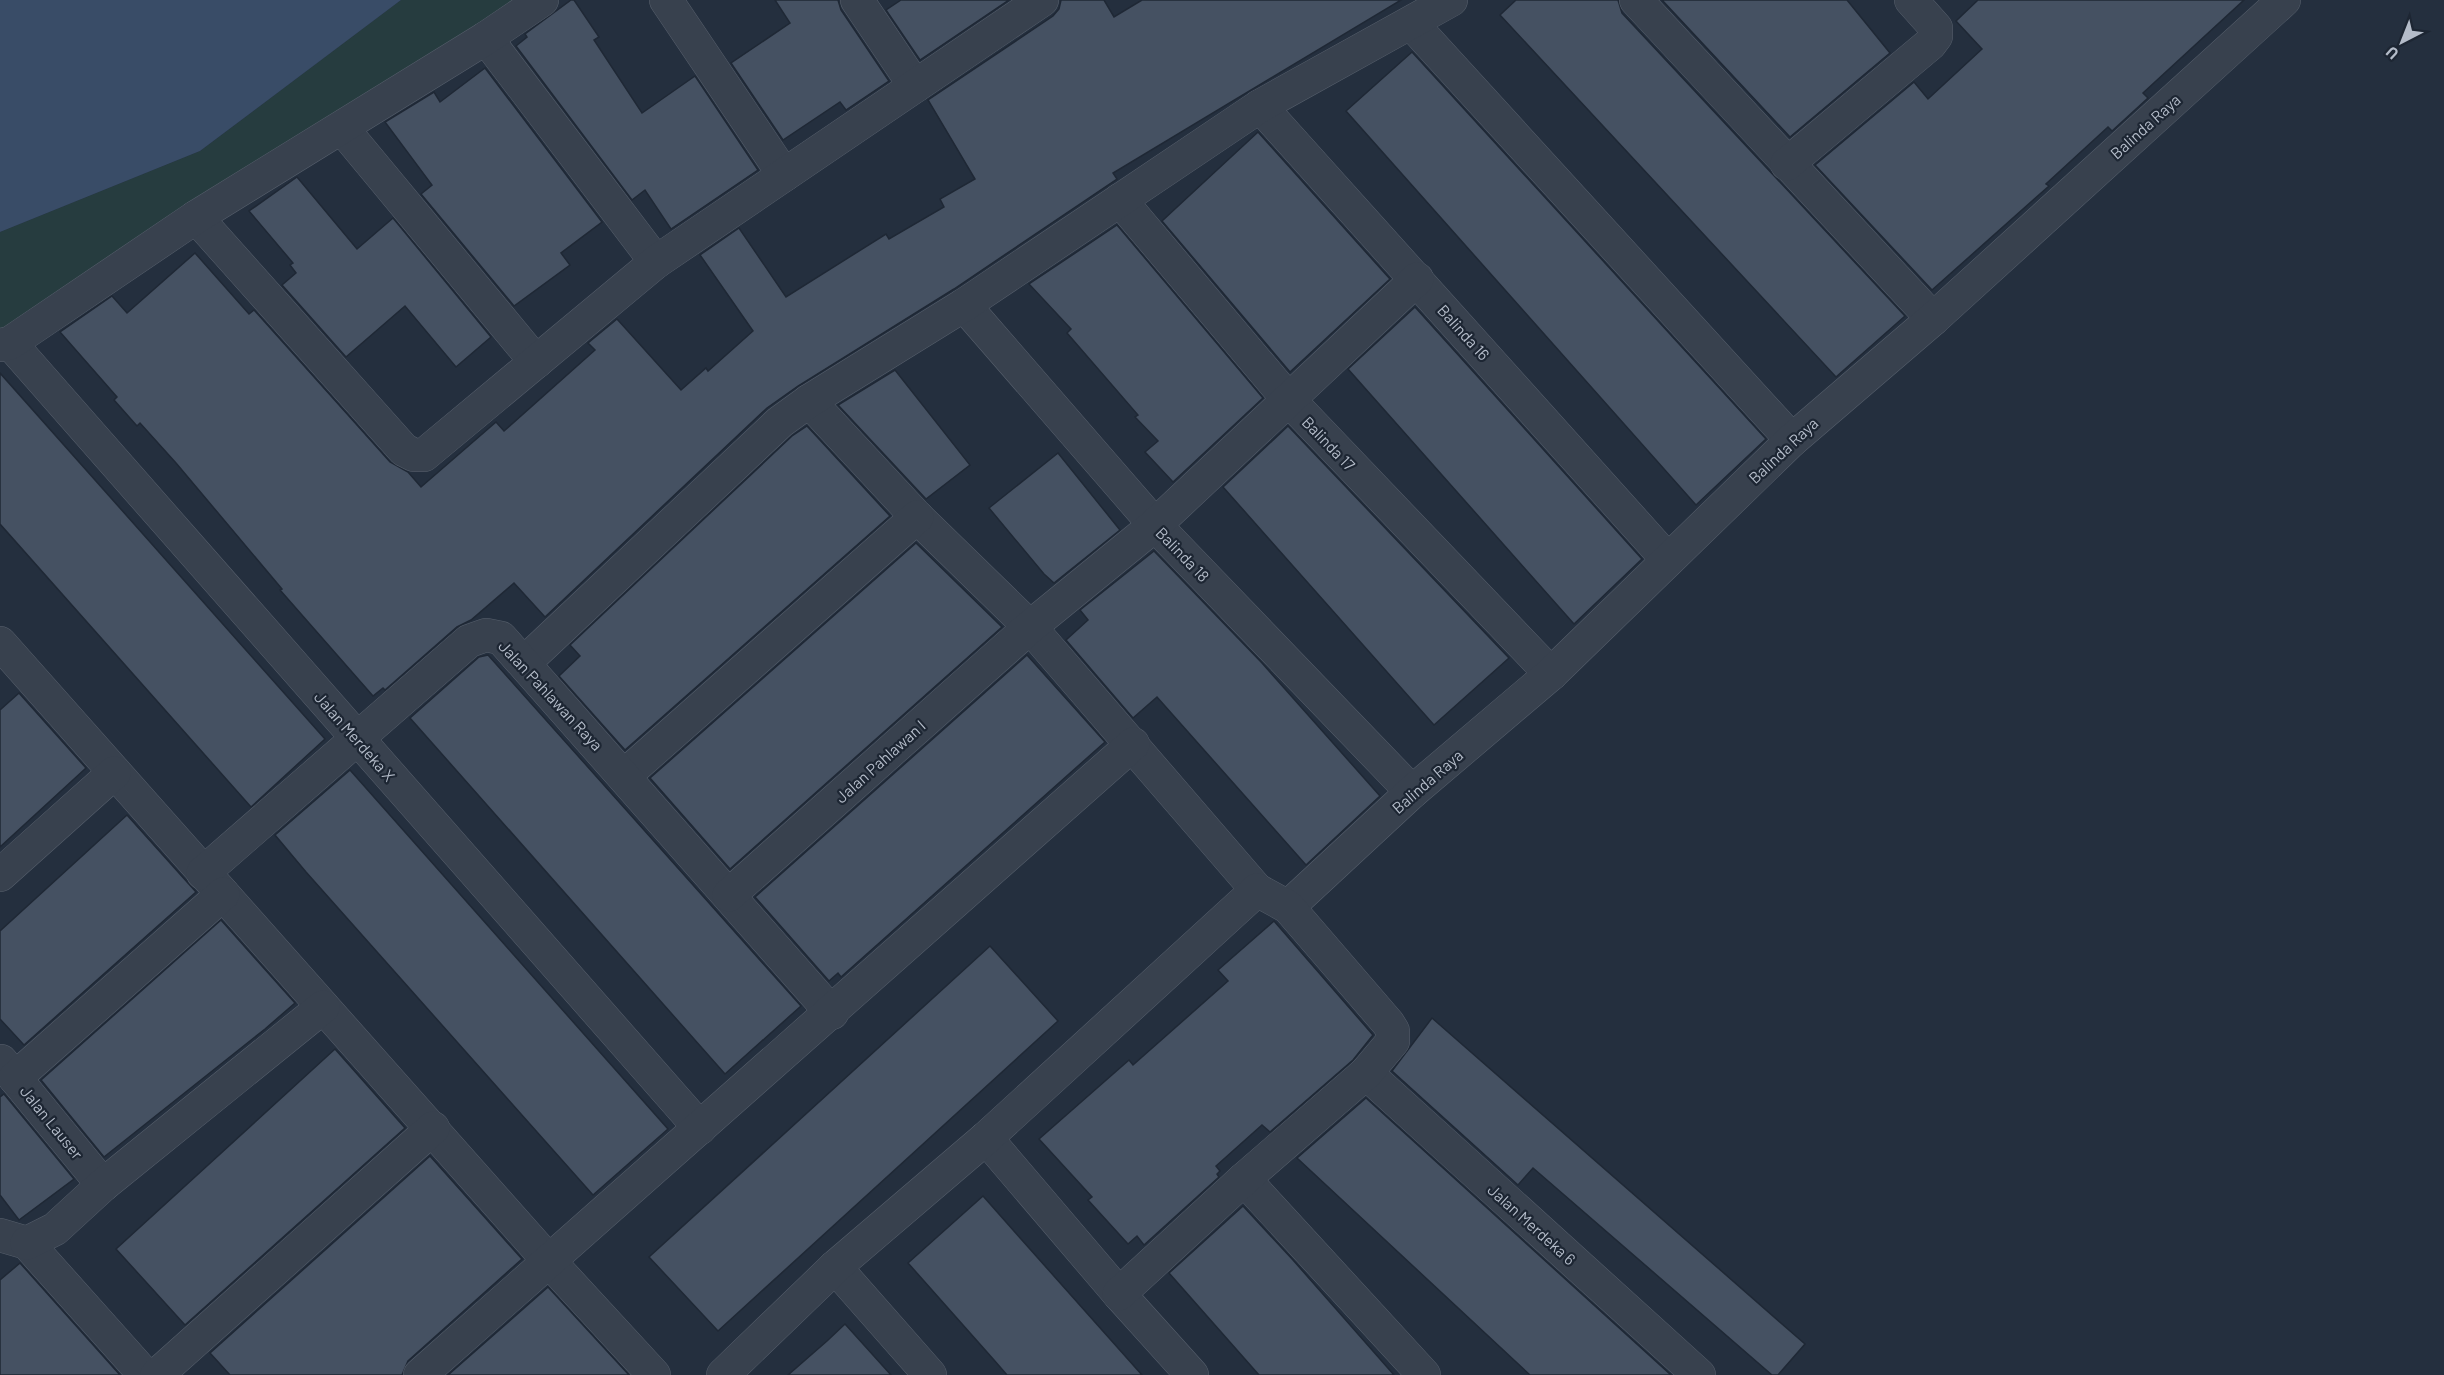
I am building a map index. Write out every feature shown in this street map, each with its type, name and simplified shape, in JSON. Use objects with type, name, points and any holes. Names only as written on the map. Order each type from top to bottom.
[{"type":"street","points":[[5,344],[196,217],[486,38],[542,0]]},
{"type":"street","points":[[666,0],[784,175]]},
{"type":"street","points":[[857,0],[915,86]]},
{"type":"street","points":[[196,217],[404,450],[414,455],[424,455],[656,262],[1042,0]]},
{"type":"street","points":[[524,663],[780,422],[809,401],[964,305],[1260,106],[1412,24],[1450,0]]},
{"type":"street","points":[[1636,0],[1933,319]]},
{"type":"street","points":[[1787,164],[1930,44],[1936,36],[1936,28],[1911,0]]},
{"type":"street","name":"Balinda Raya","points":[[1288,907],[1412,792],[1551,675],[1792,440],[1933,319],[2284,0]]},
{"type":"street","points":[[1412,24],[1792,440]]},
{"type":"street","points":[[486,38],[656,262]]},
{"type":"street","name":"Balinda 16","points":[[1260,106],[1668,560]]},
{"type":"street","points":[[342,128],[536,362]]},
{"type":"street","name":"Balinda 17","points":[[1120,200],[1288,399],[1551,675]]},
{"type":"street","name":"Jalan Pahlawan I","points":[[729,895],[1030,627],[1155,525],[1417,279]]},
{"type":"street","name":"Balinda 18","points":[[964,305],[1155,525],[1412,792]]},
{"type":"street","name":"Jalan Merdeka X","points":[[5,344],[357,738],[700,1128]]},
{"type":"street","points":[[809,401],[917,517],[1030,627],[1257,890],[1288,907],[1393,1031],[1394,1041],[1366,1072],[1244,1179],[1119,1294]]},
{"type":"street","points":[[624,776],[917,517]]},
{"type":"street","name":"Jalan Pahlawan Raya","points":[[7,1069],[213,884],[357,738],[470,641],[486,635],[501,638],[524,663],[832,1013]]},
{"type":"street","points":[[5,658],[114,773],[433,1128],[549,1261],[654,1375]]},
{"type":"street","points":[[420,1375],[832,1013],[1133,744]]},
{"type":"street","points":[[0,876],[114,773]]},
{"type":"street","points":[[723,1375],[835,1267],[986,1138],[1257,890]]},
{"type":"street","points":[[13,1239],[55,1229],[103,1185],[323,1007]]},
{"type":"street","name":"Jalan Lauser","points":[[7,1069],[103,1185]]},
{"type":"street","name":"Jalan Merdeka 6","points":[[1366,1072],[1699,1375]]},
{"type":"street","points":[[158,1375],[433,1128]]},
{"type":"street","points":[[986,1138],[1119,1294],[1192,1375]]},
{"type":"street","points":[[1244,1179],[1424,1375]]},
{"type":"street","points":[[13,1239],[145,1375]]},
{"type":"street","points":[[835,1267],[930,1375]]},
{"type":"green space","points":[[401,0],[537,0],[0,345],[0,232],[200,151]]},
{"type":"water","points":[[0,0],[401,0],[200,151],[0,232]]},
{"type":"building","points":[[574,0],[599,37],[594,40],[642,113],[695,76],[758,170],[671,229],[645,190],[632,200],[516,46],[527,37],[525,34]]},
{"type":"building","points":[[775,0],[838,0],[841,10],[889,81],[846,110],[840,102],[783,140],[731,63],[790,23]]},
{"type":"building","points":[[901,0],[1009,0],[920,60],[886,10]]},
{"type":"building","points":[[1061,0],[1104,0],[1114,17],[1142,0],[1401,0],[1113,173],[1117,179],[954,289],[798,386],[767,408],[545,617],[514,583],[471,620],[457,627],[385,690],[383,688],[373,696],[280,590],[282,589],[176,463],[140,423],[137,426],[114,400],[117,397],[60,332],[112,296],[127,313],[195,253],[249,314],[254,310],[390,462],[408,472],[421,487],[496,422],[504,431],[595,350],[588,343],[617,319],[681,390],[706,368],[708,371],[753,331],[700,255],[739,228],[786,297],[886,234],[889,239],[944,207],[940,199],[975,179],[928,100],[1053,16],[1059,9]]},
{"type":"building","points":[[1516,0],[1618,0],[1622,13],[1905,316],[1836,377],[1500,15]]},
{"type":"building","points":[[1662,0],[1847,0],[1890,53],[1790,137]]},
{"type":"building","points":[[1978,0],[2244,0],[2143,93],[2148,98],[2112,131],[2108,127],[2046,184],[2049,186],[1932,290],[1815,165],[1914,82],[1928,99],[1982,49],[1956,21]]},
{"type":"building","points":[[1412,52],[1766,439],[1696,505],[1346,111]]},
{"type":"building","points":[[485,68],[602,222],[561,253],[570,265],[514,306],[421,194],[432,185],[385,122],[434,92],[440,102]]},
{"type":"building","points":[[1258,132],[1390,279],[1290,372],[1162,221]]},
{"type":"building","points":[[297,177],[357,249],[393,218],[491,337],[456,367],[405,306],[346,357],[282,285],[296,273],[290,265],[293,263],[249,211]]},
{"type":"building","points":[[1117,225],[1263,398],[1173,482],[1145,452],[1158,441],[1135,417],[1138,415],[1067,333],[1071,329],[1029,284]]},
{"type":"building","points":[[1415,307],[1642,559],[1574,624],[1348,369]]},
{"type":"building","points":[[895,370],[970,465],[926,499],[838,405]]},
{"type":"building","points":[[0,373],[325,739],[251,807],[0,524]]},
{"type":"building","points":[[807,426],[890,516],[625,750],[559,676],[580,656],[570,645],[792,436]]},
{"type":"building","points":[[1288,426],[1509,658],[1434,725],[1223,487]]},
{"type":"building","points":[[1058,453],[1120,530],[1054,583],[989,508]]},
{"type":"building","points":[[916,543],[1002,627],[730,869],[650,778]]},
{"type":"building","points":[[1154,551],[1262,663],[1380,796],[1306,865],[1157,697],[1133,718],[1066,640],[1088,620],[1080,610]]},
{"type":"building","points":[[488,655],[801,1006],[725,1074],[410,718],[479,657]]},
{"type":"building","points":[[1027,655],[1105,742],[841,977],[838,973],[829,981],[755,897]]},
{"type":"building","points":[[19,693],[86,768],[0,847],[0,710]]},
{"type":"building","points":[[350,770],[668,1129],[593,1195],[275,835]]},
{"type":"building","points":[[127,815],[196,892],[24,1045],[0,1019],[0,931]]},
{"type":"building","points":[[221,920],[295,1003],[104,1157],[41,1080]]},
{"type":"building","points":[[1274,921],[1373,1035],[1353,1060],[1270,1132],[1262,1125],[1216,1166],[1220,1171],[1217,1174],[1219,1177],[1144,1245],[1137,1236],[1128,1244],[1088,1200],[1092,1197],[1039,1139],[1129,1060],[1133,1065],[1228,981],[1218,970]]},
{"type":"building","points":[[990,946],[1058,1021],[718,1331],[649,1257]]},
{"type":"building","points":[[1432,1018],[1805,1344],[1778,1375],[1772,1375],[1533,1168],[1518,1185],[1392,1071]]},
{"type":"building","points":[[335,1049],[405,1128],[185,1325],[116,1249]]},
{"type":"building","points":[[4,1094],[74,1179],[19,1220],[0,1195],[0,1097]]},
{"type":"building","points":[[1366,1098],[1671,1375],[1530,1375],[1297,1158]]},
{"type":"building","points":[[430,1156],[522,1259],[408,1361],[402,1375],[230,1375],[210,1353]]},
{"type":"building","points":[[983,1196],[1142,1375],[1007,1375],[908,1263]]},
{"type":"building","points":[[1243,1206],[1394,1375],[1259,1375],[1169,1273]]},
{"type":"building","points":[[20,1263],[120,1375],[0,1375],[0,1280]]},
{"type":"building","points":[[548,1287],[629,1375],[448,1375]]},
{"type":"building","points":[[845,1324],[891,1375],[788,1375],[827,1341]]}]
